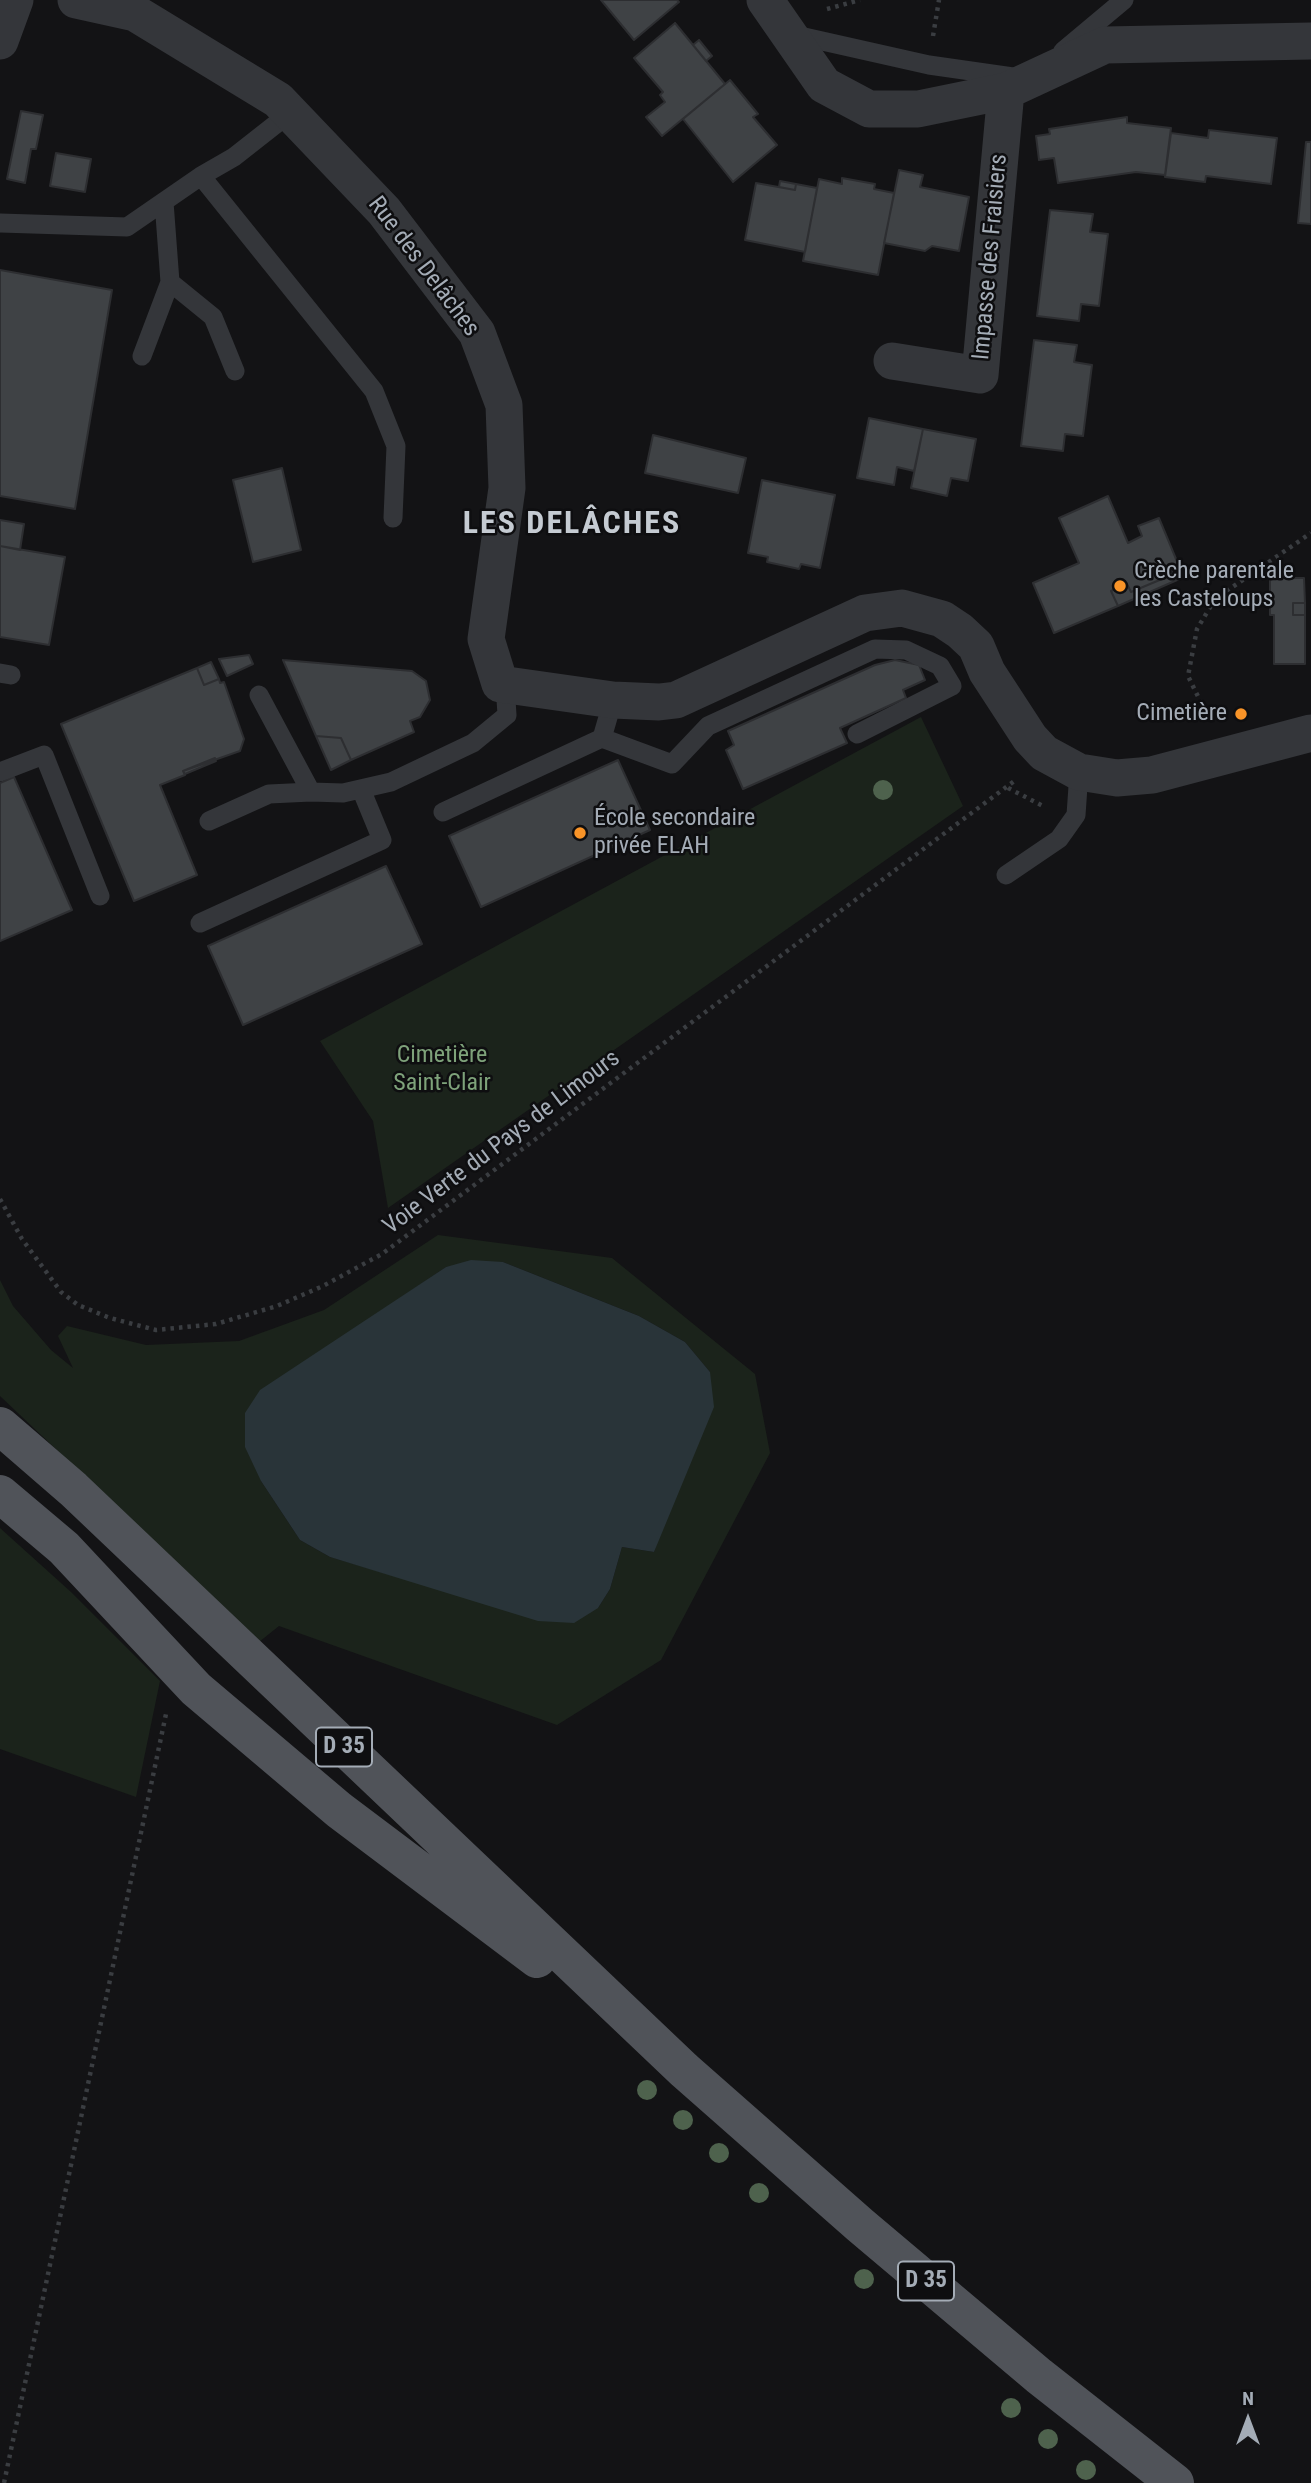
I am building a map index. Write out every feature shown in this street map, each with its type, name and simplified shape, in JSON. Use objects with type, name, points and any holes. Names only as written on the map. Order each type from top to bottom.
[{"type":"main road","name":"D 35","points":[[0,1426],[73,1489],[684,2070],[860,2225],[1039,2376],[1175,2483]]},
{"type":"main road","name":"D 35","points":[[0,1494],[64,1548],[175,1668],[339,1810],[684,2070]]},
{"type":"street","points":[[0,41],[15,0]]},
{"type":"street","name":"Rue des Delâches","points":[[76,0],[135,13],[278,100],[384,211],[477,333],[504,405],[507,488],[486,639],[500,684],[505,684]]},
{"type":"street","points":[[765,0],[824,85],[869,109],[918,109],[1023,82],[1105,45],[1311,41]]},
{"type":"street","name":"Impasse des Fraisiers","points":[[891,361],[980,375],[1023,82]]},
{"type":"street","points":[[505,684],[613,701],[676,700],[865,613],[902,608],[942,619],[976,646],[1018,721],[1044,753],[1079,772],[1117,778],[1152,775],[1311,733]]},
{"type":"lane","points":[[787,33],[929,65],[1023,82],[1124,0]]},
{"type":"lane","points":[[0,223],[127,227],[201,176],[234,157],[290,113]]},
{"type":"lane","points":[[201,176],[374,391],[396,446],[393,518]]},
{"type":"lane","points":[[142,356],[170,282],[164,202]]},
{"type":"lane","points":[[170,282],[213,317],[235,372]]},
{"type":"lane","points":[[443,812],[602,738],[672,764],[708,726],[875,649],[906,650],[940,666],[952,686],[857,734]]},
{"type":"lane","points":[[209,821],[270,794],[343,793],[391,782],[473,743],[507,715],[505,684]]},
{"type":"lane","points":[[259,695],[311,792]]},
{"type":"lane","points":[[602,738],[613,701]]},
{"type":"lane","points":[[0,772],[44,755],[100,895]]},
{"type":"lane","points":[[1006,875],[1059,839],[1076,815],[1079,772]]},
{"type":"lane","points":[[200,923],[382,840],[361,789]]},
{"type":"path","points":[[1217,760],[1208,715],[1188,676],[1197,629],[1215,599],[1311,533]]},
{"type":"path","name":"Voie Verte du Pays de Limours","points":[[0,1199],[22,1239],[61,1292],[78,1305],[110,1318],[156,1330],[216,1324],[277,1306],[323,1286],[382,1254],[1008,788],[1039,805],[1076,815]]},
{"type":"path","points":[[4,2483],[175,1668]]},
{"type":"green space","name":"Cimetière Saint-Clair","points":[[921,717],[963,806],[388,1208],[373,1121],[320,1041]]},
{"type":"green space","points":[[438,1235],[612,1258],[755,1374],[770,1453],[661,1660],[557,1725],[279,1626],[259,1642],[0,1396],[0,1280],[13,1306],[51,1350],[73,1368],[58,1336],[67,1326],[146,1345],[239,1341],[324,1310]],"holes":[[[503,1262],[639,1316],[685,1342],[710,1372],[654,1552],[622,1547],[610,1589],[598,1608],[465,1597],[330,1557],[300,1540],[261,1481],[343,1337],[446,1267]]]},
{"type":"green space","points":[[0,1528],[71,1592],[160,1681],[136,1797],[0,1749]]},
{"type":"shaded area","points":[[471,1260],[503,1262],[639,1316],[685,1342],[710,1372],[714,1407],[654,1552],[622,1547],[610,1589],[598,1608],[574,1623],[538,1621],[330,1557],[300,1540],[261,1481],[245,1447],[245,1413],[260,1390],[446,1267]]},
{"type":"building","points":[[601,0],[677,0],[679,2],[634,40]]},
{"type":"building","points":[[675,23],[725,84],[662,136],[646,117],[665,102],[660,95],[663,92],[634,58]]},
{"type":"building","points":[[699,40],[712,56],[706,61],[693,45]]},
{"type":"building","points":[[730,80],[758,114],[753,117],[777,145],[733,182],[683,119]]},
{"type":"building","points":[[21,111],[43,115],[36,149],[31,149],[25,183],[7,179]]},
{"type":"building","points":[[1127,117],[1127,123],[1171,128],[1165,175],[1136,172],[1058,183],[1054,158],[1039,160],[1036,136],[1050,134],[1049,129]]},
{"type":"building","points":[[1209,130],[1277,138],[1271,184],[1206,176],[1205,182],[1165,177],[1171,133],[1208,138]]},
{"type":"building","points":[[1306,142],[1311,142],[1311,224],[1298,223]]},
{"type":"building","points":[[56,153],[91,159],[85,192],[50,186]]},
{"type":"building","points":[[899,170],[923,175],[920,187],[969,197],[959,251],[932,246],[925,251],[884,243]]},
{"type":"building","points":[[842,178],[875,184],[874,189],[894,193],[878,275],[803,261],[819,179],[842,184]]},
{"type":"building","points":[[780,181],[796,184],[795,190],[779,187]]},
{"type":"building","points":[[756,183],[795,190],[796,184],[817,188],[805,252],[745,240]]},
{"type":"building","points":[[1050,210],[1093,214],[1090,232],[1108,234],[1099,306],[1081,304],[1079,321],[1037,316]]},
{"type":"building","points":[[0,270],[112,290],[75,509],[0,496]]},
{"type":"building","points":[[1034,340],[1077,345],[1074,362],[1092,365],[1083,436],[1065,434],[1063,451],[1021,446]]},
{"type":"building","points":[[869,418],[923,429],[914,471],[897,467],[894,485],[857,478]]},
{"type":"building","points":[[923,429],[976,439],[968,481],[951,478],[947,496],[911,488]]},
{"type":"building","points":[[653,435],[746,458],[738,493],[645,473]]},
{"type":"building","points":[[282,468],[301,550],[253,562],[233,480]]},
{"type":"building","points":[[762,480],[835,495],[820,568],[801,564],[799,569],[767,562],[768,557],[748,553]]},
{"type":"building","points":[[1108,496],[1128,543],[1142,536],[1138,526],[1159,518],[1181,571],[1131,592],[1127,584],[1111,591],[1118,606],[1054,633],[1033,583],[1079,563],[1059,518]]},
{"type":"building","points":[[0,520],[24,524],[20,550],[0,546]]},
{"type":"building","points":[[0,546],[65,557],[49,645],[0,637]]},
{"type":"building","points":[[1181,571],[1184,577],[1118,606],[1111,591],[1127,584],[1131,592]]},
{"type":"building","points":[[1270,578],[1304,578],[1305,603],[1293,603],[1293,615],[1305,615],[1305,664],[1274,664],[1274,615],[1270,615]]},
{"type":"building","points":[[1293,603],[1305,603],[1305,615],[1293,615]]},
{"type":"building","points":[[249,655],[253,664],[227,676],[219,659]]},
{"type":"building","points":[[283,660],[412,671],[426,681],[430,700],[420,717],[410,721],[414,732],[351,760],[341,738],[316,736]]},
{"type":"building","points":[[895,660],[919,665],[925,680],[903,690],[906,698],[840,728],[847,743],[743,789],[726,750],[734,745],[728,731],[875,665]]},
{"type":"building","points":[[211,662],[219,679],[204,685],[197,668]]},
{"type":"building","points":[[197,668],[204,685],[219,679],[220,683],[224,682],[244,739],[240,751],[183,771],[185,775],[160,785],[197,875],[134,901],[61,724]]},
{"type":"building","points":[[316,736],[341,738],[351,760],[331,770]]},
{"type":"building","points":[[215,758],[216,761],[185,774],[183,771]]},
{"type":"building","points":[[618,760],[650,830],[481,907],[449,836]]},
{"type":"building","points":[[14,777],[72,910],[0,941],[0,783]]},
{"type":"building","points":[[386,866],[422,944],[243,1025],[208,946]]},
{"type":"place","name":"Crèche parentale les Casteloups","points":[[1120,586]]},
{"type":"place","name":"Cimetière","points":[[1241,714]]},
{"type":"place","name":"École secondaire privée ELAH","points":[[580,833]]},
{"type":"district","name":"LES DELÂCHES","points":[[572,525]]}]
